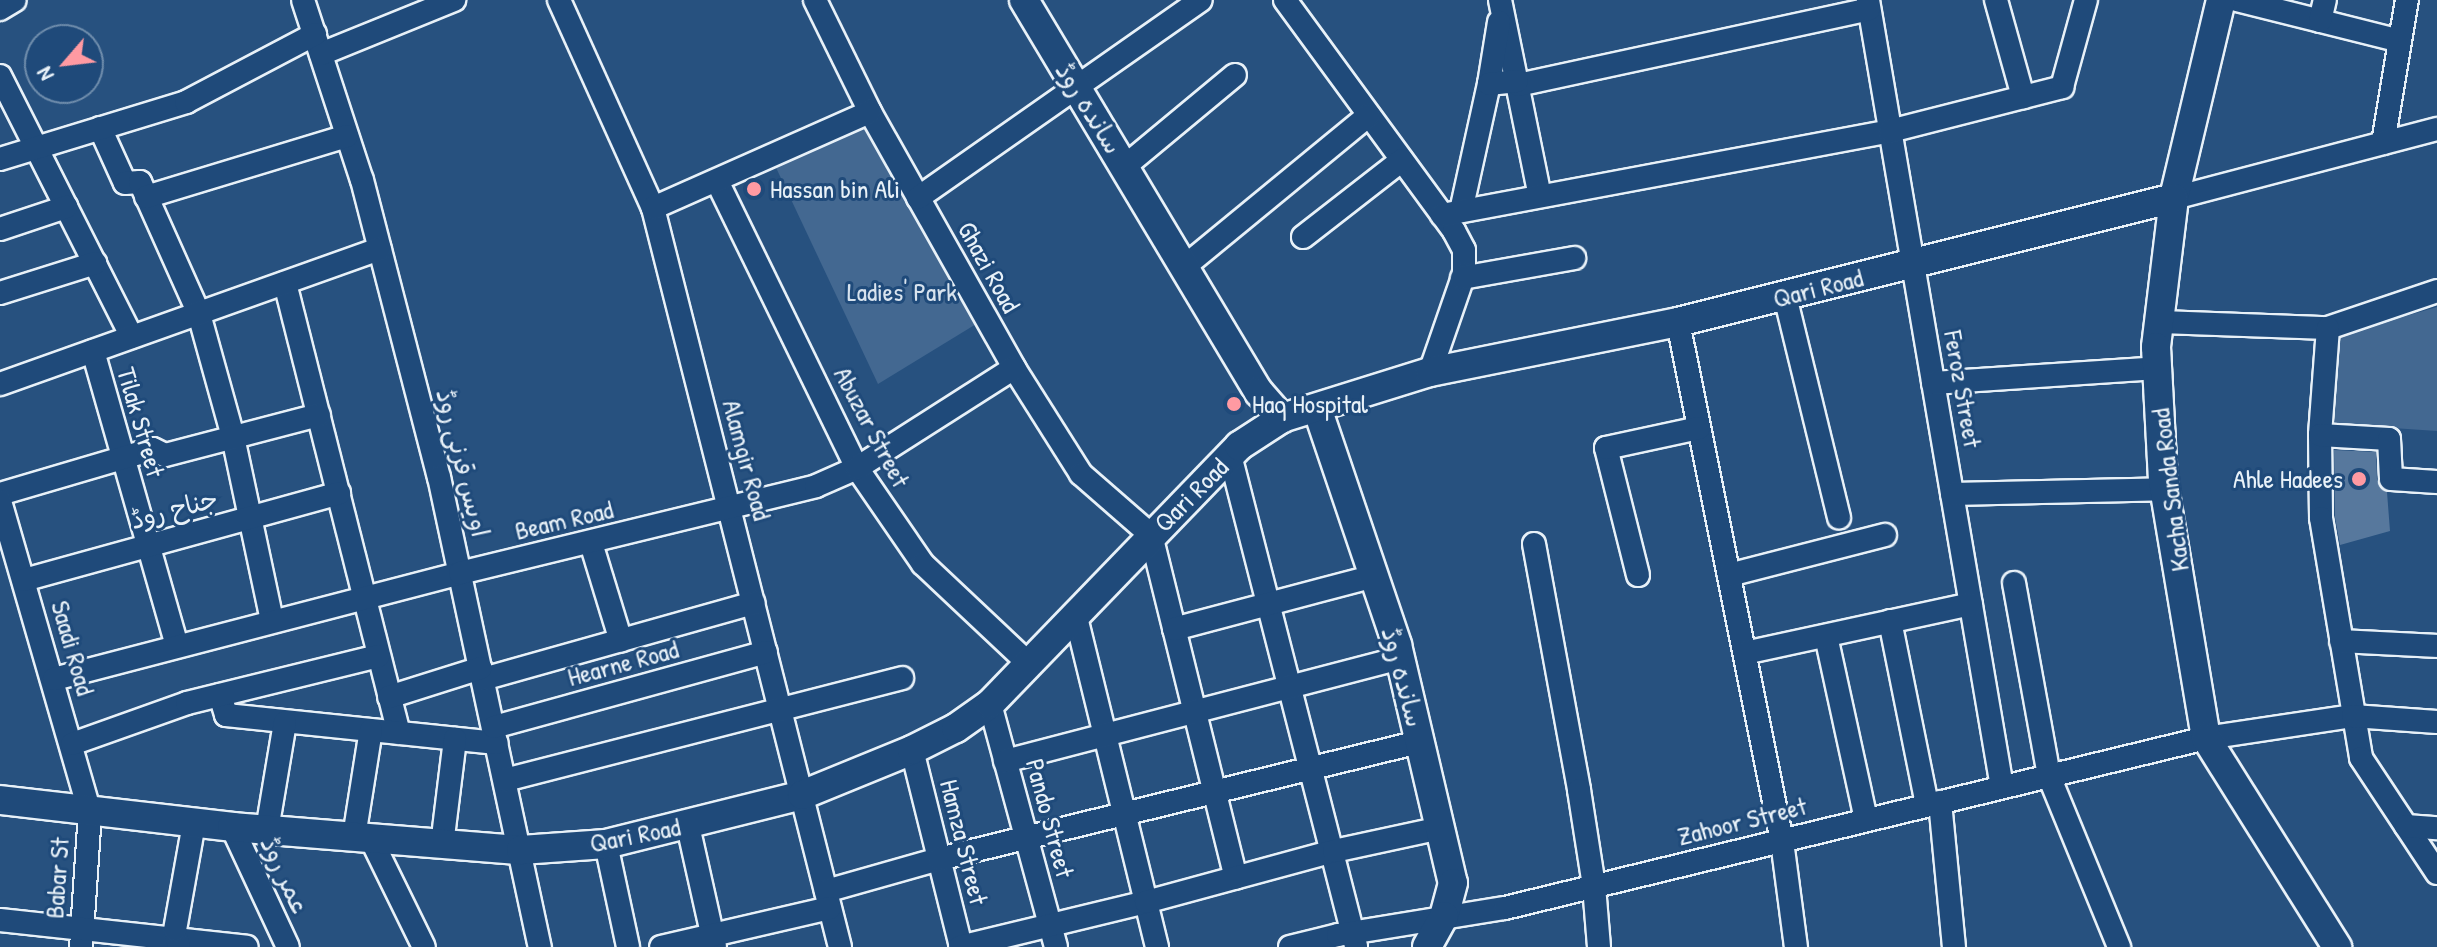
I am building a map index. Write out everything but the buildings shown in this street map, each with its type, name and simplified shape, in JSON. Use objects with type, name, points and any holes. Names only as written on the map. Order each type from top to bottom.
[{"type":"main road","name":"ساندہ روڈ","points":[[1024,0],[1259,392],[1282,418]]},
{"type":"main road","name":"Kacha Sanda Road","points":[[2221,0],[2174,198],[2156,347],[2165,489],[2206,738],[2337,947]]},
{"type":"main road","name":"Qari Road","points":[[0,800],[232,827],[521,850],[606,844],[688,826],[802,795],[912,750],[956,728],[990,704],[1230,455],[1282,418],[1430,372],[1678,322],[2174,198]]},
{"type":"main road","name":"ساندہ روڈ","points":[[1317,408],[1400,658],[1453,883],[1444,916],[1427,947]]},
{"type":"street","points":[[0,9],[15,0]]},
{"type":"street","name":"اویس قرنی روڈ","points":[[303,0],[380,249],[460,573],[540,947]]},
{"type":"street","points":[[0,159],[186,102],[318,44],[454,0]]},
{"type":"street","name":"Alamgir Road","points":[[559,0],[653,208],[840,947]]},
{"type":"street","name":"Ghazi Road","points":[[815,0],[870,112],[1014,368],[1081,474],[1151,535]]},
{"type":"street","points":[[918,198],[1201,0]]},
{"type":"street","points":[[1285,0],[1402,160],[1452,213],[1464,250],[1462,278],[1430,372]]},
{"type":"street","points":[[1996,0],[2023,97]]},
{"type":"street","points":[[1452,213],[1890,131],[2062,87],[2086,0]]},
{"type":"street","points":[[2237,0],[2323,10],[2400,41]]},
{"type":"street","points":[[2383,143],[2407,0]]},
{"type":"street","points":[[1501,3],[1540,196]]},
{"type":"street","points":[[1452,213],[1489,84],[1501,3]]},
{"type":"street","points":[[1489,84],[1517,83],[1868,5]]},
{"type":"street","name":"Feroz Street","points":[[1868,5],[2002,787]]},
{"type":"street","points":[[1124,167],[1235,75]]},
{"type":"street","points":[[2,85],[132,337]]},
{"type":"street","points":[[653,208],[870,112]]},
{"type":"street","points":[[1184,267],[1369,115]]},
{"type":"street","points":[[100,128],[125,183],[140,182],[199,314],[233,437],[272,621]]},
{"type":"street","name":"Qari Road","points":[[2174,198],[2437,129]]},
{"type":"street","points":[[146,197],[347,136]]},
{"type":"street","points":[[1303,237],[1402,160]]},
{"type":"street","name":"Abuzar Street","points":[[717,181],[857,468],[923,564],[1028,663]]},
{"type":"street","points":[[0,229],[66,207]]},
{"type":"street","points":[[0,384],[380,249]]},
{"type":"street","points":[[1462,278],[1574,258]]},
{"type":"street","points":[[0,293],[95,263]]},
{"type":"street","points":[[285,283],[399,733]]},
{"type":"street","points":[[2161,322],[2328,328],[2437,291]]},
{"type":"street","points":[[1785,296],[1839,517]]},
{"type":"street","points":[[1678,322],[1782,841],[1796,947]]},
{"type":"street","points":[[2328,328],[2320,435],[2321,518],[2361,758],[2437,873]]},
{"type":"street","name":"Tilak Street","points":[[93,351],[177,646]]},
{"type":"street","name":"Beam Road","points":[[54,679],[460,573],[790,494],[857,468],[1014,368]]},
{"type":"street","points":[[1933,383],[2157,368]]},
{"type":"street","points":[[0,494],[153,449],[165,455],[319,415]]},
{"type":"street","points":[[1638,575],[1606,448],[1699,428]]},
{"type":"street","points":[[2320,435],[2389,439],[2391,479],[2437,482]]},
{"type":"street","points":[[1230,455],[1355,940]]},
{"type":"street","points":[[1952,494],[2165,489]]},
{"type":"street","name":"جناح روڈ","points":[[24,580],[339,493]]},
{"type":"street","name":"Saadi Road","points":[[0,501],[90,812]]},
{"type":"street","points":[[1151,535],[1236,878]]},
{"type":"street","points":[[1729,575],[1885,535]]},
{"type":"street","points":[[591,543],[621,641]]},
{"type":"street","points":[[1534,544],[1594,886],[1599,947]]},
{"type":"street","points":[[1174,629],[1374,576]]},
{"type":"street","points":[[2014,583],[2049,776],[2119,947]]},
{"type":"street","points":[[389,697],[621,641],[754,603]]},
{"type":"street","points":[[1745,653],[1971,604]]},
{"type":"street","points":[[1075,613],[1157,947]]},
{"type":"street","points":[[1890,621],[1934,804],[1954,947]]},
{"type":"street","points":[[1826,636],[1866,820]]},
{"type":"street","points":[[2341,641],[2437,646]]},
{"type":"street","name":"Hearne Road","points":[[496,735],[766,652]]},
{"type":"street","points":[[72,744],[220,695],[378,656]]},
{"type":"street","points":[[1005,761],[1400,658]]},
{"type":"street","points":[[505,780],[902,678]]},
{"type":"street","points":[[220,695],[226,715],[455,739],[496,735]]},
{"type":"street","name":"Pando Street","points":[[990,704],[1053,937]]},
{"type":"street","name":"Zahoor Street","points":[[1290,947],[1355,940],[1444,916],[1505,908],[2206,738],[2353,716],[2437,722]]},
{"type":"street","points":[[267,830],[285,722]]},
{"type":"street","points":[[371,730],[363,838],[424,947]]},
{"type":"street","points":[[442,845],[455,739]]},
{"type":"street","points":[[661,947],[714,941],[939,859],[1420,742]]},
{"type":"street","name":"Hamza Street","points":[[912,750],[960,947]]},
{"type":"street","name":"Babar St","points":[[81,938],[90,812]]},
{"type":"street","points":[[178,943],[175,930],[194,823]]},
{"type":"street","points":[[688,826],[714,941]]},
{"type":"street","points":[[2406,826],[2437,828]]},
{"type":"street","name":"عمر روڈ","points":[[232,827],[288,947]]},
{"type":"street","points":[[960,947],[1053,937],[1146,902],[1334,851],[1440,828]]},
{"type":"street","points":[[606,844],[628,947]]},
{"type":"street","points":[[0,920],[81,938],[247,947]]},
{"type":"green space","name":"Ladies' Park","points":[[870,112],[986,318],[878,384],[771,157]]},
{"type":"green space","points":[[2437,307],[2437,431],[2333,424],[2337,336]]},
{"type":"place","name":"Hassan bin Ali","points":[[754,189]]},
{"type":"place","name":"Haq Hospital","points":[[1234,404]]},
{"type":"place","name":"Ahle Hadees","points":[[2359,479]]}]
